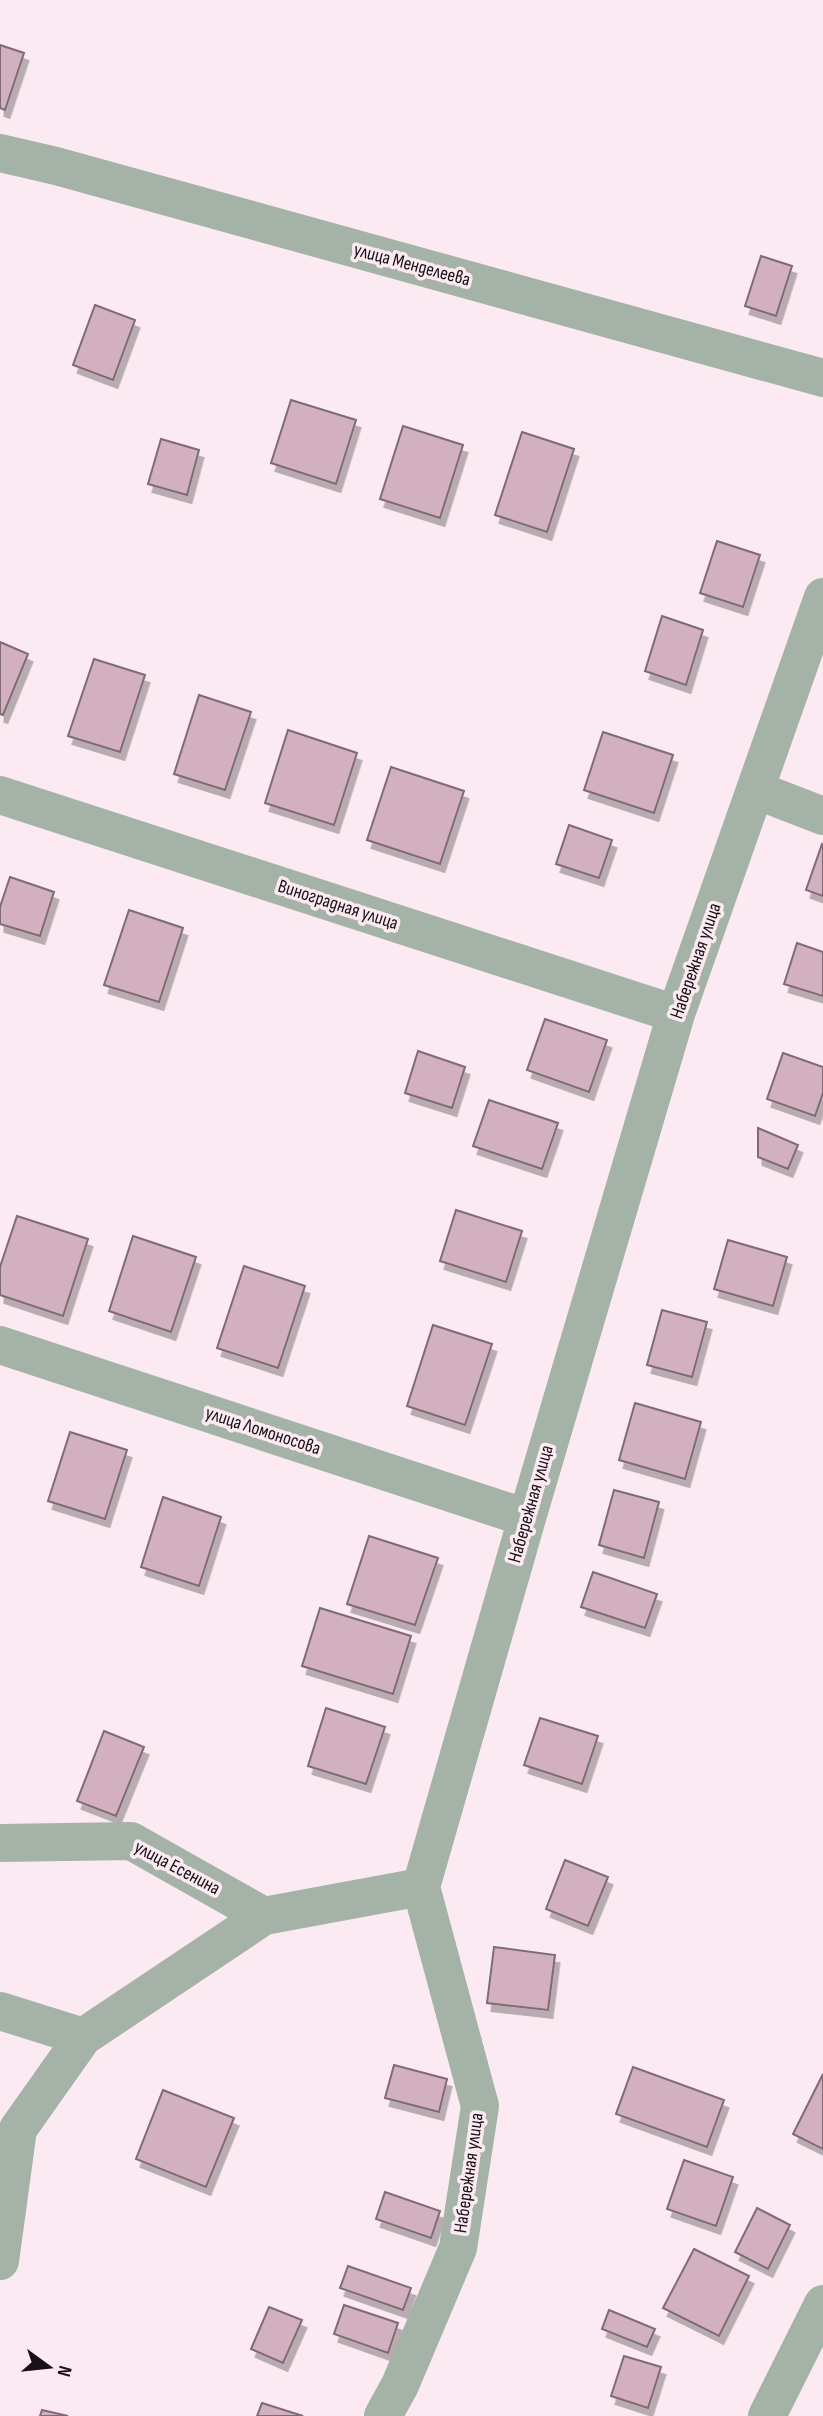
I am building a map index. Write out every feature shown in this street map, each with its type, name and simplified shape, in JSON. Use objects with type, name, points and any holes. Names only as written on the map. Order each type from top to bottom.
[{"type":"street","name":"улица Менделеева","points":[[0,153],[56,166],[823,378]]},
{"type":"street","name":"Набережная улица","points":[[383,2416],[400,2385],[458,2248],[480,2106],[421,1887],[676,1014],[823,597]]},
{"type":"street","points":[[756,790],[823,816]]},
{"type":"street","name":"Виноградная улица","points":[[0,795],[676,1014]]},
{"type":"street","name":"улица Ломоносова","points":[[0,1345],[527,1518]]},
{"type":"street","name":"улица Есенина","points":[[0,1843],[131,1841],[264,1916]]},
{"type":"street","points":[[0,2261],[18,2129],[83,2037],[264,1916],[421,1887]]},
{"type":"street","points":[[0,2011],[83,2037]]},
{"type":"street","points":[[766,2416],[823,2304]]},
{"type":"building","points":[[0,45],[24,53],[5,110],[0,108]]},
{"type":"building","points":[[761,256],[792,266],[776,316],[745,306]]},
{"type":"building","points":[[95,305],[135,320],[113,380],[73,365]]},
{"type":"building","points":[[291,400],[356,420],[336,484],[271,463]]},
{"type":"building","points":[[403,426],[463,445],[440,518],[380,499]]},
{"type":"building","points":[[522,432],[574,449],[547,532],[495,515]]},
{"type":"building","points":[[161,439],[199,450],[187,495],[148,484]]},
{"type":"building","points":[[717,541],[760,555],[743,607],[700,593]]},
{"type":"building","points":[[662,616],[703,630],[686,685],[645,671]]},
{"type":"building","points":[[0,642],[28,654],[3,715],[0,714]]},
{"type":"building","points":[[94,659],[145,675],[120,752],[68,736]]},
{"type":"building","points":[[199,695],[251,712],[225,790],[174,774]]},
{"type":"building","points":[[288,730],[357,753],[334,825],[265,803]]},
{"type":"building","points":[[603,732],[673,755],[654,813],[584,790]]},
{"type":"building","points":[[391,767],[464,791],[440,864],[367,840]]},
{"type":"building","points":[[569,825],[612,840],[599,878],[556,864]]},
{"type":"building","points":[[823,845],[823,896],[806,890]]},
{"type":"building","points":[[10,877],[54,892],[40,936],[0,924],[0,907]]},
{"type":"building","points":[[129,910],[183,928],[159,1002],[104,985]]},
{"type":"building","points":[[797,943],[823,952],[823,996],[784,984]]},
{"type":"building","points":[[545,1019],[607,1040],[589,1092],[527,1070]]},
{"type":"building","points":[[418,1051],[465,1067],[452,1108],[405,1093]]},
{"type":"building","points":[[783,1053],[823,1067],[823,1093],[815,1116],[767,1099]]},
{"type":"building","points":[[489,1100],[558,1123],[542,1169],[473,1146]]},
{"type":"building","points":[[758,1128],[798,1145],[788,1169],[758,1157]]},
{"type":"building","points":[[456,1210],[522,1231],[506,1282],[440,1261]]},
{"type":"building","points":[[17,1216],[88,1239],[63,1316],[0,1295],[0,1267]]},
{"type":"building","points":[[133,1236],[196,1257],[171,1332],[109,1311]]},
{"type":"building","points":[[728,1240],[787,1257],[773,1306],[714,1289]]},
{"type":"building","points":[[244,1266],[305,1286],[278,1368],[217,1348]]},
{"type":"building","points":[[662,1310],[707,1322],[692,1377],[647,1365]]},
{"type":"building","points":[[433,1325],[492,1344],[465,1425],[407,1406]]},
{"type":"building","points":[[635,1403],[701,1422],[685,1479],[619,1460]]},
{"type":"building","points":[[70,1432],[127,1450],[105,1519],[48,1501]]},
{"type":"building","points":[[614,1490],[659,1502],[644,1558],[599,1545]]},
{"type":"building","points":[[163,1497],[221,1517],[199,1586],[141,1567]]},
{"type":"building","points":[[369,1536],[438,1558],[415,1625],[347,1604]]},
{"type":"building","points":[[593,1572],[657,1594],[645,1628],[581,1607]]},
{"type":"building","points":[[320,1608],[411,1636],[393,1694],[302,1666]]},
{"type":"building","points":[[326,1708],[385,1727],[366,1784],[308,1766]]},
{"type":"building","points":[[540,1718],[598,1736],[582,1784],[524,1765]]},
{"type":"building","points":[[104,1731],[144,1747],[116,1816],[77,1801]]},
{"type":"building","points":[[565,1860],[608,1877],[588,1926],[546,1909]]},
{"type":"building","points":[[494,1947],[555,1955],[548,2010],[487,2003]]},
{"type":"building","points":[[394,2065],[447,2079],[439,2112],[385,2098]]},
{"type":"building","points":[[633,2067],[724,2100],[707,2147],[616,2114]]},
{"type":"building","points":[[823,2074],[823,2149],[793,2134]]},
{"type":"building","points":[[163,2090],[234,2118],[206,2187],[136,2159]]},
{"type":"building","points":[[684,2160],[733,2177],[716,2226],[667,2209]]},
{"type":"building","points":[[385,2192],[440,2211],[431,2238],[376,2219]]},
{"type":"building","points":[[757,2208],[790,2225],[768,2269],[735,2252]]},
{"type":"building","points":[[694,2249],[749,2276],[719,2336],[663,2308]]},
{"type":"building","points":[[348,2266],[411,2288],[403,2310],[340,2288]]},
{"type":"building","points":[[344,2305],[398,2323],[388,2353],[334,2334]]},
{"type":"building","points":[[269,2307],[302,2320],[283,2363],[251,2349]]},
{"type":"building","points":[[609,2310],[655,2329],[647,2347],[602,2329]]},
{"type":"building","points":[[624,2356],[661,2367],[648,2408],[611,2396]]},
{"type":"building","points":[[262,2403],[303,2416],[257,2416]]},
{"type":"building","points":[[42,2410],[68,2416],[40,2416]]}]
